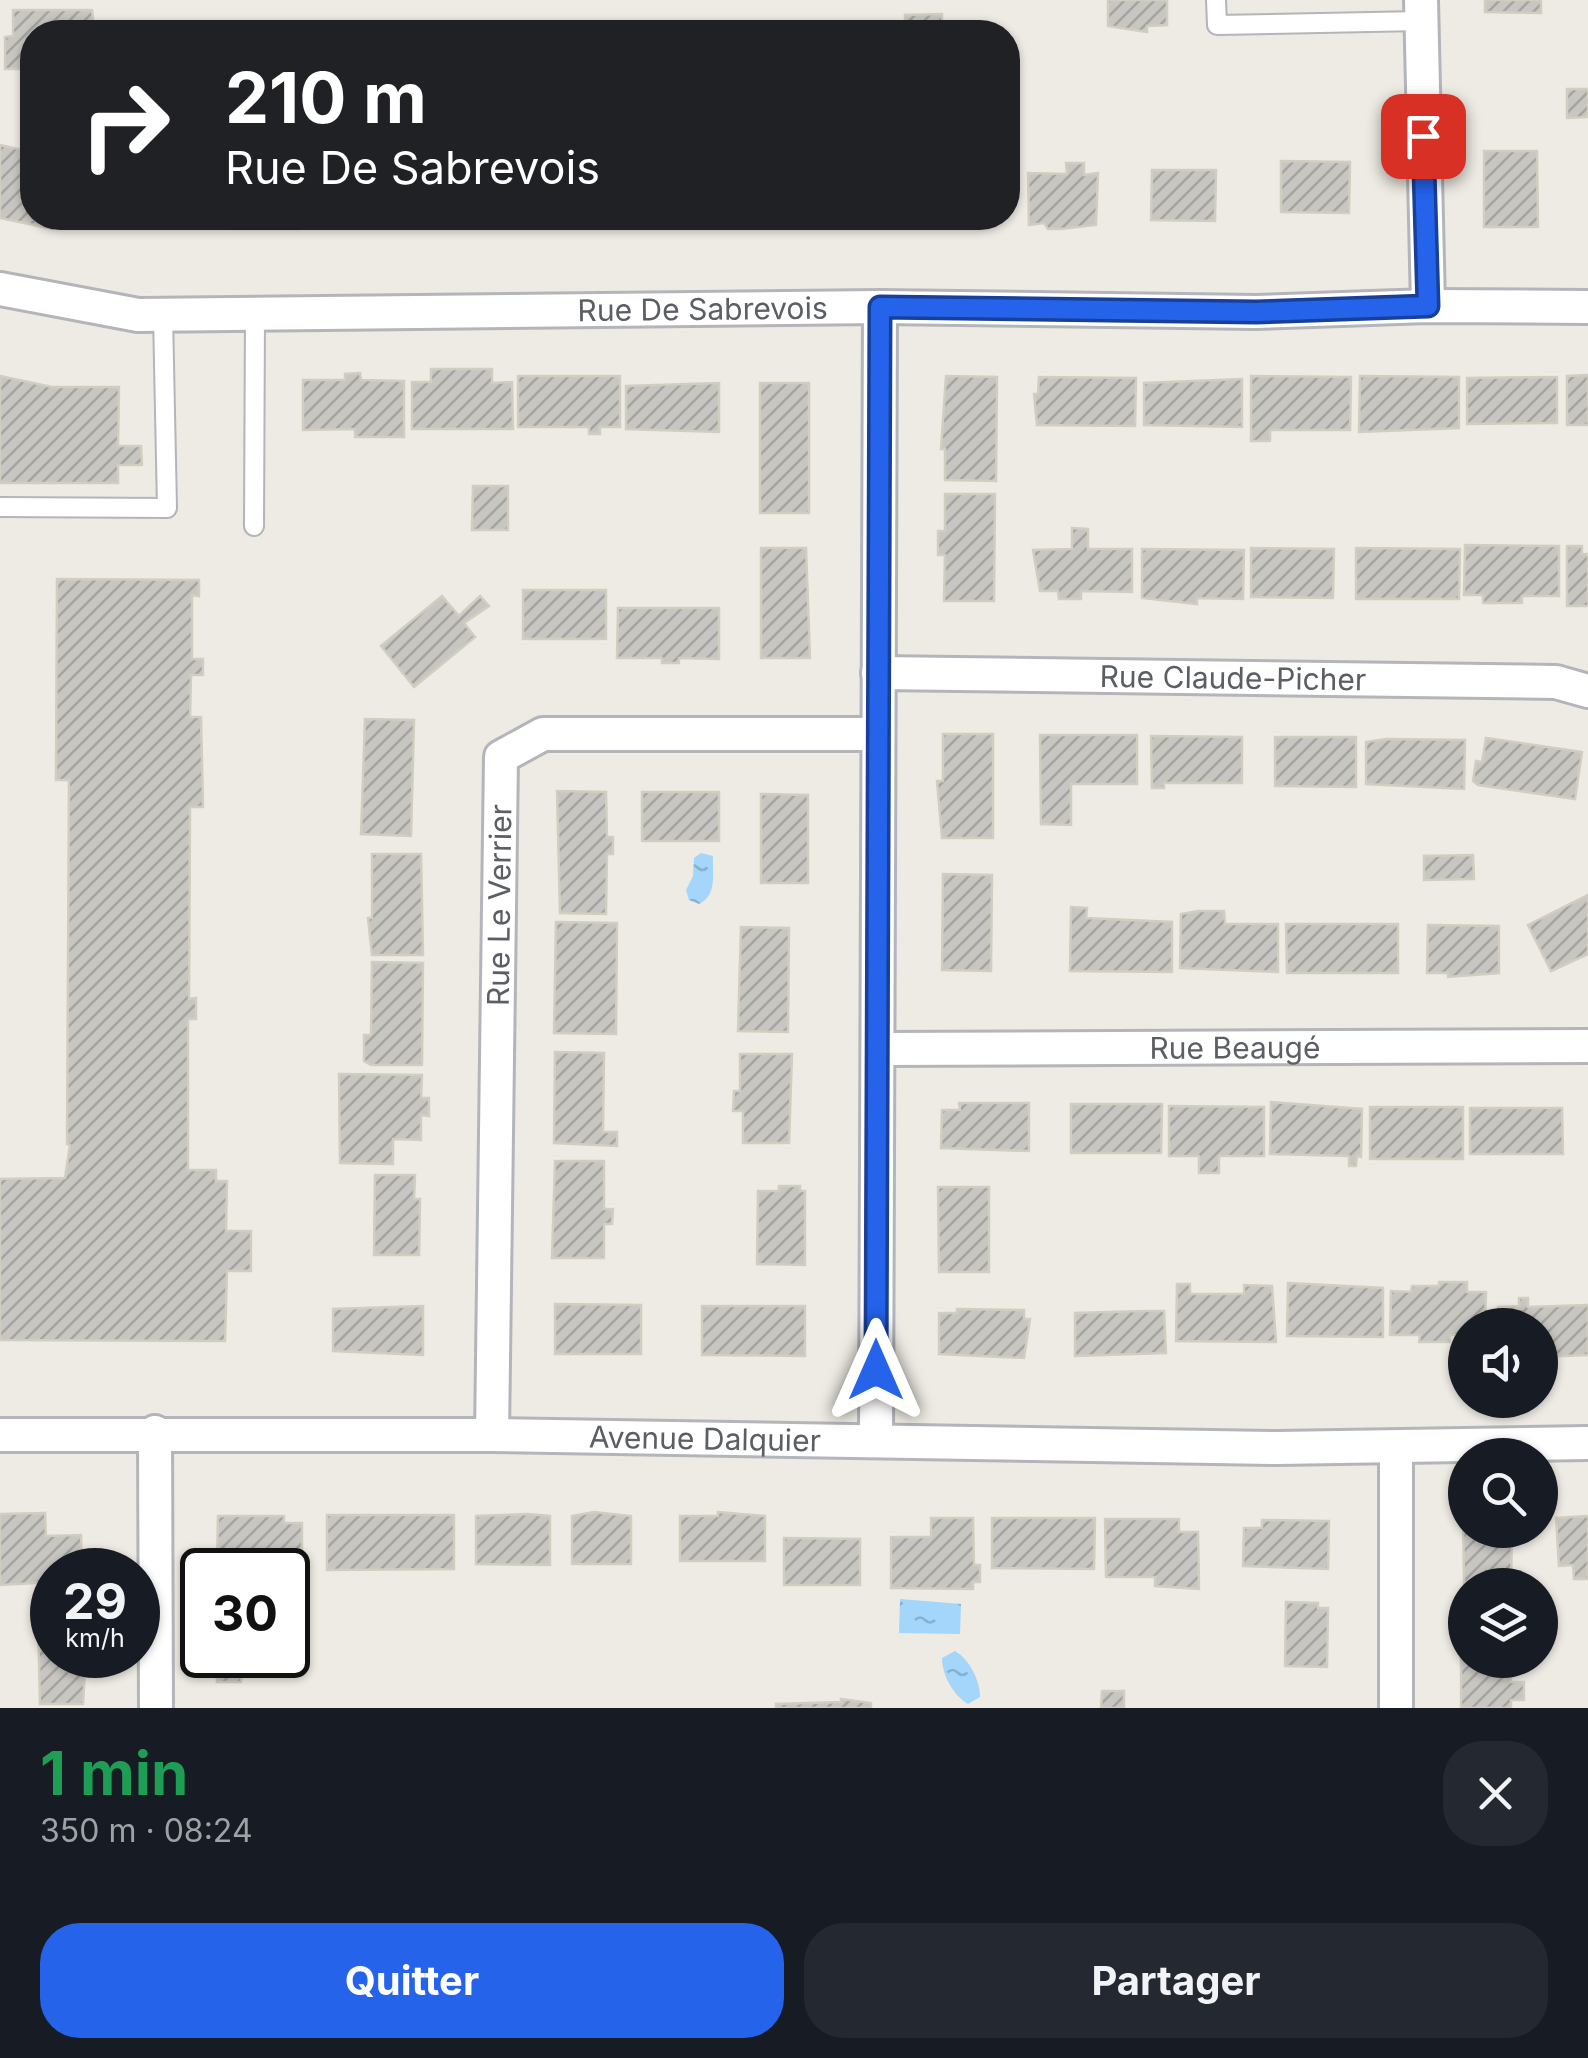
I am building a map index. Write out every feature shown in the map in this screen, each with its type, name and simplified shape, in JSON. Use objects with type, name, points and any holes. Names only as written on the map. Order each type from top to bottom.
[{"type":"street","points":[[1421,10],[1428,306]]},
{"type":"street","name":"Rue De Sabrevois","points":[[0,289],[138,314],[880,307],[1256,312],[1428,306],[1588,308]]},
{"type":"street","points":[[876,1440],[880,307]]},
{"type":"street","name":"Rue Claude-Picher","points":[[878,673],[1556,682],[1588,691]]},
{"type":"street","name":"Rue Le Verrier","points":[[492,1435],[501,757],[543,734],[876,734]]},
{"type":"street","name":"Rue Beaugé","points":[[880,1049],[1588,1046]]},
{"type":"street","points":[[155,1432],[156,1708]]},
{"type":"street","name":"Avenue Dalquier","points":[[0,1435],[155,1432],[324,1438],[492,1435],[1396,1447],[1588,1443]]},
{"type":"street","points":[[1396,1447],[1396,1708]]},
{"type":"lane","points":[[1216,0],[1216,25],[1421,10]]},
{"type":"lane","points":[[0,507],[167,508],[163,314]]},
{"type":"lane","points":[[254,526],[255,314]]},
{"type":"water","points":[[701,853],[713,856],[713,876],[709,895],[699,904],[689,900],[686,890],[693,876],[694,858]]},
{"type":"water","points":[[900,1599],[961,1604],[960,1634],[899,1633]]},
{"type":"water","points":[[955,1651],[969,1665],[978,1684],[980,1697],[968,1704],[953,1690],[944,1671],[942,1658]]},
{"type":"building","points":[[1108,0],[1167,0],[1167,25],[1147,26],[1147,32],[1108,26]]},
{"type":"building","points":[[1485,0],[1541,0],[1541,13],[1485,12]]},
{"type":"building","points":[[13,10],[92,10],[93,20],[20,20],[20,69],[5,69],[5,37],[13,36]]},
{"type":"building","points":[[942,14],[942,20],[905,20],[905,15]]},
{"type":"building","points":[[1567,89],[1588,89],[1588,117],[1567,118]]},
{"type":"building","points":[[0,145],[20,149],[20,222],[0,218]]},
{"type":"building","points":[[1484,151],[1537,151],[1538,227],[1484,227]]},
{"type":"building","points":[[1281,161],[1350,162],[1349,213],[1281,212]]},
{"type":"building","points":[[1066,163],[1084,163],[1084,175],[1098,173],[1096,225],[1048,229],[1044,223],[1029,225],[1028,173],[1067,174]]},
{"type":"building","points":[[1152,170],[1216,170],[1215,221],[1151,220]]},
{"type":"building","points":[[431,369],[492,369],[492,383],[512,382],[513,429],[412,429],[412,382],[431,382]]},
{"type":"building","points":[[360,373],[361,380],[404,381],[404,437],[355,437],[355,429],[303,430],[303,380],[345,380],[345,374]]},
{"type":"building","points":[[1588,375],[1588,425],[1567,425],[1567,376]]},
{"type":"building","points":[[0,376],[52,387],[119,387],[118,446],[141,446],[142,465],[118,465],[118,483],[0,483]]},
{"type":"building","points":[[518,376],[620,376],[620,427],[600,427],[600,434],[589,434],[589,427],[518,427]]},
{"type":"building","points":[[946,376],[997,377],[996,481],[945,480],[945,449],[941,449]]},
{"type":"building","points":[[1251,376],[1351,377],[1350,430],[1270,430],[1270,441],[1251,441]]},
{"type":"building","points":[[1360,376],[1459,377],[1459,428],[1359,432]]},
{"type":"building","points":[[1039,377],[1136,378],[1135,426],[1037,425],[1034,394],[1038,394]]},
{"type":"building","points":[[1557,377],[1557,423],[1467,424],[1467,378]]},
{"type":"building","points":[[1242,379],[1242,427],[1144,425],[1144,383]]},
{"type":"building","points":[[719,383],[719,432],[626,429],[626,386]]},
{"type":"building","points":[[760,383],[809,383],[809,513],[760,513]]},
{"type":"building","points":[[473,486],[508,486],[508,530],[472,530]]},
{"type":"building","points":[[945,494],[995,494],[994,601],[944,601],[945,555],[938,555],[938,531],[945,531]]},
{"type":"building","points":[[1072,528],[1088,529],[1088,549],[1132,549],[1132,592],[1081,591],[1081,599],[1059,599],[1058,591],[1040,591],[1033,550],[1072,549]]},
{"type":"building","points":[[1465,545],[1559,546],[1559,596],[1522,596],[1522,603],[1483,603],[1483,595],[1464,595]]},
{"type":"building","points":[[1567,546],[1582,546],[1582,554],[1588,554],[1588,606],[1567,606]]},
{"type":"building","points":[[761,548],[806,548],[810,658],[761,658]]},
{"type":"building","points":[[1251,548],[1334,549],[1333,598],[1251,597]]},
{"type":"building","points":[[1356,548],[1460,549],[1459,599],[1356,599]]},
{"type":"building","points":[[1142,549],[1244,550],[1243,599],[1197,598],[1197,604],[1142,598]]},
{"type":"building","points":[[57,579],[199,580],[199,596],[192,595],[192,659],[203,659],[203,675],[191,675],[190,717],[201,717],[203,807],[190,807],[189,999],[196,998],[196,1019],[188,1019],[188,1170],[216,1170],[216,1181],[227,1181],[226,1231],[251,1231],[251,1271],[227,1271],[225,1341],[0,1340],[0,1179],[65,1178],[70,1145],[69,780],[56,780]]},
{"type":"building","points":[[523,590],[606,590],[606,639],[523,639]]},
{"type":"building","points":[[442,596],[459,616],[480,596],[489,606],[464,623],[475,637],[414,687],[381,646]]},
{"type":"building","points":[[618,608],[719,608],[719,659],[679,658],[679,663],[662,663],[662,658],[617,658]]},
{"type":"building","points":[[365,719],[414,720],[411,836],[361,834]]},
{"type":"building","points":[[943,734],[993,734],[993,838],[942,838],[937,781],[943,781]]},
{"type":"building","points":[[1040,735],[1137,735],[1137,784],[1071,784],[1071,825],[1041,824]]},
{"type":"building","points":[[1151,736],[1242,737],[1242,783],[1164,783],[1164,788],[1152,788]]},
{"type":"building","points":[[1275,737],[1356,737],[1356,787],[1275,786]]},
{"type":"building","points":[[1486,738],[1582,752],[1575,799],[1478,785],[1473,781],[1476,761],[1482,762]]},
{"type":"building","points":[[1465,740],[1464,789],[1366,784],[1366,742]]},
{"type":"building","points":[[557,791],[606,792],[607,837],[613,837],[613,854],[607,854],[606,914],[560,913]]},
{"type":"building","points":[[642,792],[719,792],[719,841],[642,841]]},
{"type":"building","points":[[761,794],[808,795],[808,883],[761,883]]},
{"type":"building","points":[[372,854],[421,854],[423,955],[372,955],[368,918],[372,918]]},
{"type":"building","points":[[1473,855],[1474,879],[1424,880],[1424,856]]},
{"type":"building","points":[[943,874],[992,875],[991,971],[942,970]]},
{"type":"building","points":[[1588,895],[1588,954],[1551,971],[1528,925]]},
{"type":"building","points":[[1071,907],[1087,908],[1086,918],[1172,922],[1172,972],[1070,971]]},
{"type":"building","points":[[1224,911],[1225,924],[1278,924],[1278,972],[1180,968],[1181,914]]},
{"type":"building","points":[[556,922],[617,923],[616,1034],[554,1033]]},
{"type":"building","points":[[1286,924],[1398,924],[1398,973],[1287,973]]},
{"type":"building","points":[[1428,925],[1499,926],[1499,973],[1448,977],[1448,973],[1427,973]]},
{"type":"building","points":[[741,927],[789,928],[788,1032],[738,1031]]},
{"type":"building","points":[[372,962],[423,963],[422,1065],[371,1065],[364,1061],[364,1035],[371,1035]]},
{"type":"building","points":[[555,1052],[604,1053],[603,1132],[617,1132],[617,1146],[554,1143]]},
{"type":"building","points":[[740,1054],[792,1054],[789,1143],[743,1143],[743,1111],[733,1111],[734,1091],[740,1091]]},
{"type":"building","points":[[339,1074],[422,1075],[421,1098],[429,1098],[429,1116],[421,1115],[421,1140],[393,1139],[393,1164],[340,1163]]},
{"type":"building","points":[[1271,1102],[1362,1109],[1361,1157],[1357,1156],[1356,1166],[1349,1166],[1349,1156],[1270,1154]]},
{"type":"building","points":[[959,1103],[1029,1103],[1029,1151],[941,1148],[942,1110],[960,1110]]},
{"type":"building","points":[[1071,1104],[1162,1104],[1161,1153],[1071,1153]]},
{"type":"building","points":[[1169,1106],[1264,1107],[1264,1156],[1219,1156],[1219,1173],[1199,1173],[1199,1156],[1169,1156]]},
{"type":"building","points":[[1370,1107],[1463,1107],[1463,1159],[1370,1159]]},
{"type":"building","points":[[1470,1108],[1562,1108],[1563,1154],[1470,1154]]},
{"type":"building","points":[[555,1161],[604,1161],[604,1209],[613,1209],[612,1224],[604,1224],[604,1258],[552,1258]]},
{"type":"building","points":[[375,1175],[415,1175],[414,1199],[420,1199],[419,1255],[374,1255]]},
{"type":"building","points":[[779,1186],[800,1186],[800,1191],[805,1191],[805,1265],[757,1264],[758,1191],[779,1191]]},
{"type":"building","points":[[938,1187],[989,1187],[989,1272],[939,1272]]},
{"type":"building","points":[[1439,1282],[1467,1282],[1467,1292],[1486,1292],[1486,1308],[1448,1308],[1448,1342],[1419,1342],[1420,1335],[1390,1335],[1391,1291],[1411,1292],[1412,1286],[1439,1286]]},
{"type":"building","points":[[1288,1283],[1383,1288],[1383,1337],[1287,1336]]},
{"type":"building","points":[[1177,1284],[1190,1284],[1190,1294],[1244,1294],[1244,1285],[1272,1286],[1276,1342],[1176,1341]]},
{"type":"building","points":[[1519,1298],[1528,1298],[1528,1307],[1588,1305],[1588,1355],[1558,1356],[1558,1308],[1498,1308],[1519,1306]]},
{"type":"building","points":[[555,1304],[641,1305],[641,1354],[555,1354]]},
{"type":"building","points":[[423,1306],[423,1355],[333,1351],[333,1309]]},
{"type":"building","points":[[702,1306],[805,1306],[805,1356],[702,1355]]},
{"type":"building","points":[[957,1309],[1024,1310],[1024,1319],[1030,1319],[1024,1358],[939,1354],[939,1313],[957,1313]]},
{"type":"building","points":[[1164,1311],[1166,1353],[1075,1356],[1075,1313]]},
{"type":"building","points":[[594,1512],[631,1516],[631,1564],[572,1564],[572,1516]]},
{"type":"building","points":[[718,1512],[765,1516],[765,1561],[680,1561],[680,1516],[718,1516]]},
{"type":"building","points":[[45,1513],[46,1536],[81,1535],[81,1548],[30,1548],[30,1583],[0,1585],[0,1514]]},
{"type":"building","points":[[327,1515],[454,1515],[454,1569],[327,1570]]},
{"type":"building","points":[[218,1516],[284,1516],[284,1523],[302,1523],[302,1548],[217,1548]]},
{"type":"building","points":[[476,1516],[550,1516],[550,1565],[476,1564]]},
{"type":"building","points":[[1588,1516],[1588,1579],[1574,1579],[1573,1565],[1559,1566],[1558,1518]]},
{"type":"building","points":[[931,1518],[973,1518],[974,1565],[980,1565],[980,1582],[973,1582],[973,1589],[891,1588],[891,1537],[931,1537]]},
{"type":"building","points":[[992,1518],[1095,1518],[1094,1569],[992,1568]]},
{"type":"building","points":[[1105,1519],[1179,1519],[1179,1532],[1198,1532],[1199,1589],[1155,1586],[1155,1577],[1106,1577]]},
{"type":"building","points":[[1262,1520],[1329,1521],[1328,1569],[1243,1566],[1244,1528],[1262,1528]]},
{"type":"building","points":[[784,1538],[860,1539],[860,1585],[784,1585]]},
{"type":"building","points":[[1463,1548],[1512,1548],[1511,1568],[1464,1568]]},
{"type":"building","points":[[1286,1602],[1318,1603],[1318,1608],[1328,1608],[1327,1667],[1285,1666]]},
{"type":"building","points":[[39,1678],[85,1678],[83,1704],[40,1704]]},
{"type":"building","points":[[217,1678],[242,1678],[241,1682],[217,1682]]},
{"type":"building","points":[[1461,1678],[1511,1678],[1511,1682],[1524,1682],[1524,1700],[1511,1700],[1511,1708],[1461,1708]]},
{"type":"building","points":[[1102,1691],[1124,1691],[1124,1708],[1101,1708]]},
{"type":"building","points":[[841,1699],[871,1703],[871,1708],[776,1708],[776,1704]]},
{"type":"route","points":[[876,1370],[880,307],[1256,312],[1428,306],[1423,136]]}]
